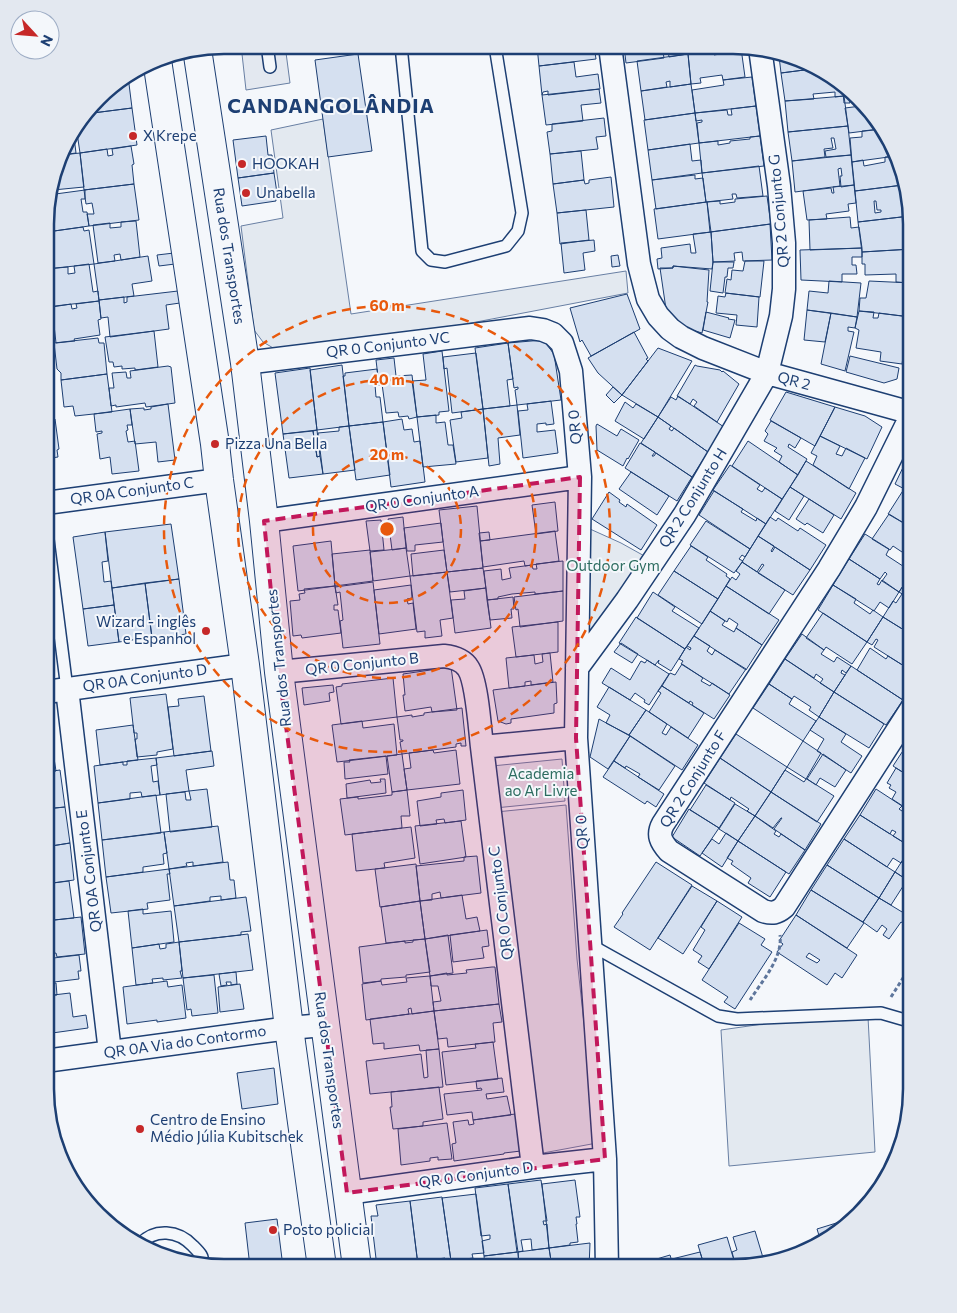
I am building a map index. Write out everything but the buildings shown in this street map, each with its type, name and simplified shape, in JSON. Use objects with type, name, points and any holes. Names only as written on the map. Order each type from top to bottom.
[{"type":"street","name":"QR 2","points":[[611,54],[639,264],[648,299],[658,316],[670,329],[681,337],[703,348],[767,373],[903,411]]},
{"type":"street","name":"Rua dos Transportes","points":[[198,56],[254,431],[279,672],[356,1259]]},
{"type":"street","name":"QR 2 Conjunto G","points":[[761,56],[779,186],[784,243],[784,289],[781,316],[767,373]]},
{"type":"street","points":[[158,67],[214,438],[245,665],[289,1028],[321,1259]]},
{"type":"street","name":"QR 0 Conjunto VC","points":[[245,363],[530,328]]},
{"type":"street","name":"QR 0","points":[[530,328],[553,334],[562,343],[571,371],[580,477],[576,738],[605,1159],[607,1259]]},
{"type":"street","name":"QR 2 Conjunto H","points":[[576,668],[627,600],[685,514],[767,373]]},
{"type":"street","points":[[214,438],[254,431]]},
{"type":"street","name":"QR 2 Conjunto F","points":[[778,913],[770,914],[763,912],[669,851],[662,844],[660,831],[829,569],[866,507],[903,431]]},
{"type":"street","name":"QR 0 Conjunto A","points":[[264,521],[580,477]]},
{"type":"street","name":"QR 0A Conjunto C","points":[[54,502],[219,480]]},
{"type":"street","name":"QR 0 Conjunto B","points":[[279,672],[444,656]]},
{"type":"street","name":"QR 0 Conjunto C","points":[[444,656],[455,658],[468,668],[474,683],[533,1167]]},
{"type":"street","name":"QR 0A Conjunto D","points":[[56,690],[245,665]]},
{"type":"street","name":"QR 0A Conjunto E","points":[[56,690],[110,1052]]},
{"type":"street","points":[[778,913],[784,907],[903,722]]},
{"type":"street","points":[[482,747],[576,738]]},
{"type":"street","name":"QR 0A Via do Contormo","points":[[54,1060],[324,1025]]},
{"type":"street","name":"QR 0 Conjunto D","points":[[347,1193],[605,1159]]},
{"type":"lane","points":[[268,54],[270,67]]},
{"type":"lane","points":[[403,54],[422,251],[431,260],[445,262],[506,246],[518,231],[522,213],[496,54]]},
{"type":"lane","points":[[54,657],[56,690]]},
{"type":"lane","points":[[589,944],[718,1016],[737,1019],[881,1013],[903,1019]]},
{"type":"lane","points":[[144,1239],[164,1232],[176,1234],[188,1241],[202,1255],[202,1258]]},
{"type":"path","points":[[737,1019],[778,957],[781,942],[778,913]]},
{"type":"path","points":[[881,1013],[903,978]]},
{"type":"highlighted area","points":[[580,477],[576,738],[605,1159],[347,1193],[279,672],[264,521]]},
{"type":"green space","points":[[323,119],[351,314],[626,271],[628,293],[361,344],[280,352],[263,342],[254,330],[241,226],[283,218],[271,130]]},
{"type":"green space","name":"Outdoor Gym","points":[[590,529],[648,558],[584,647]]},
{"type":"green space","name":"Academia ao Ar Livre","points":[[562,759],[565,801],[495,808],[492,766]]},
{"type":"green space","points":[[566,805],[577,959],[597,1143],[543,1153],[496,812]]},
{"type":"green space","points":[[868,1017],[875,1152],[729,1166],[721,1030],[798,1019]]},
{"type":"shaded area","points":[[242,54],[286,54],[290,83],[246,90]]},
{"type":"place","name":"X Krepe","points":[[133,136]]},
{"type":"place","name":"HOOKAH","points":[[242,164]]},
{"type":"place","name":"Unabella","points":[[246,193]]},
{"type":"place","name":"Pizza Una Bella","points":[[215,444]]},
{"type":"place","name":"Wizard - inglês e Espanhol","points":[[206,631]]},
{"type":"place","name":"Centro de Ensino Médio Júlia Kubitschek","points":[[140,1129]]},
{"type":"place","name":"Posto policial","points":[[273,1230]]},
{"type":"district","name":"CANDANGOLÂNDIA","points":[[331,106]]}]
